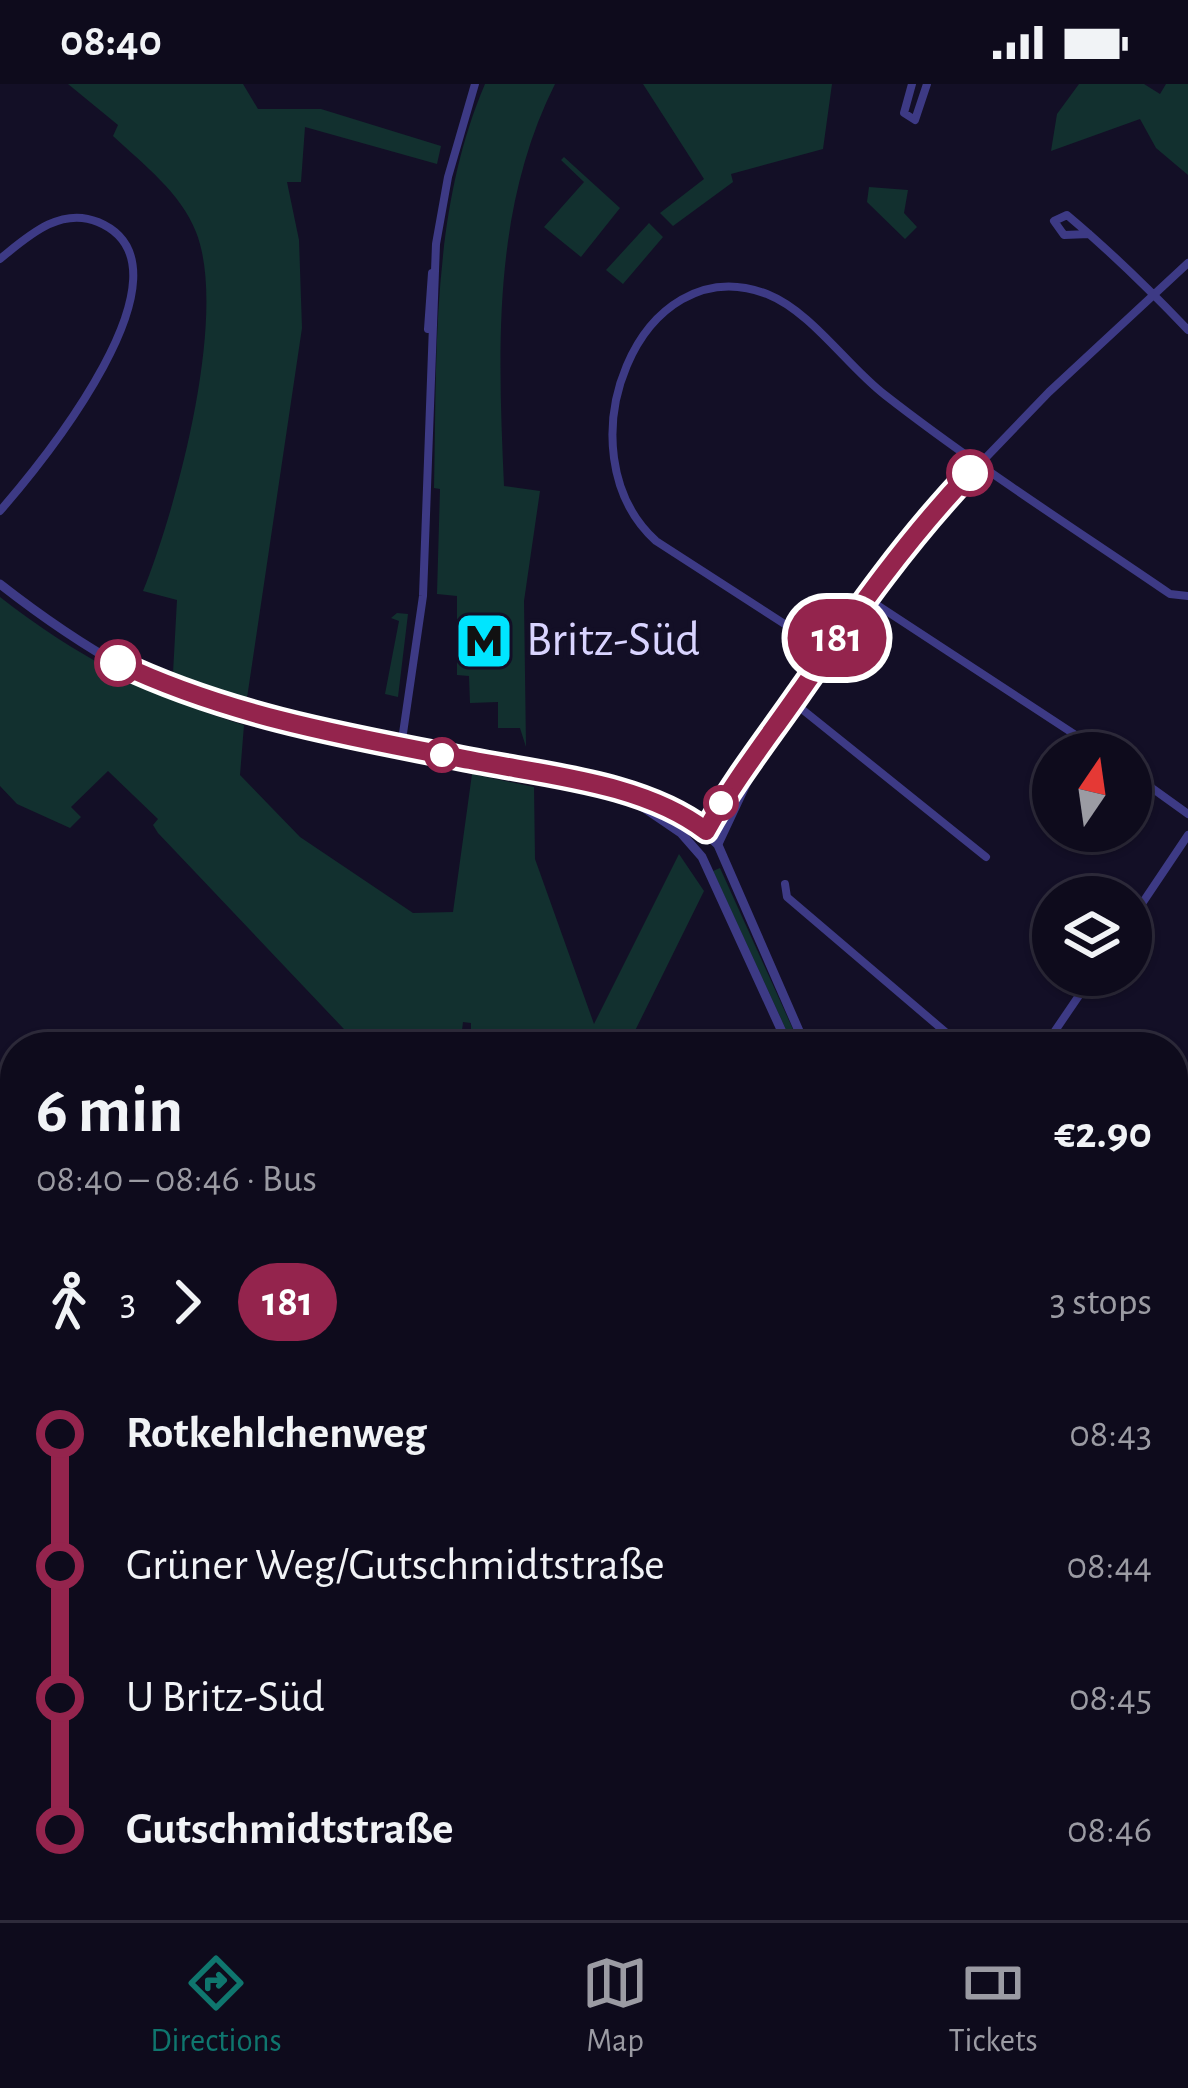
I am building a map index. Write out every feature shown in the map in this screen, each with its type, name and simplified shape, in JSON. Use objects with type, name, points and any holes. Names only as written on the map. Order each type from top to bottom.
[{"type":"street","points":[[401,747],[423,589],[426,304],[448,176],[476,84]]},
{"type":"street","points":[[912,84],[904,113],[915,120],[927,84]]},
{"type":"street","points":[[0,259],[58,220],[90,219],[108,227],[123,247],[130,288],[124,323],[90,391],[0,512]]},
{"type":"street","points":[[1089,234],[1188,330]]},
{"type":"street","points":[[694,845],[865,597],[921,525],[1188,263]]},
{"type":"street","points":[[828,652],[663,546],[623,500],[610,457],[611,421],[625,368],[645,333],[676,307],[704,294],[741,288],[767,294],[797,313],[886,396],[1170,594],[1188,596]]},
{"type":"street","points":[[0,584],[61,629],[224,711],[624,795],[706,831],[718,845],[798,1032]]},
{"type":"street","points":[[865,597],[1070,732]]},
{"type":"street","points":[[793,702],[986,857]]},
{"type":"street","points":[[702,857],[718,845],[769,737]]},
{"type":"street","points":[[1152,788],[1188,814]]},
{"type":"street","points":[[624,795],[694,845],[782,1032]]},
{"type":"street","points":[[1152,889],[1188,835]]},
{"type":"street","points":[[785,884],[787,897],[945,1032]]},
{"type":"street","points":[[1054,1032],[1079,996]]},
{"type":"green space","points":[[68,84],[243,84],[258,109],[321,109],[441,146],[437,164],[305,127],[301,182],[287,182],[299,240],[302,328],[247,698],[173,673],[177,600],[143,591],[183,464],[202,361],[205,268],[196,232],[171,192],[113,136],[118,125]]},
{"type":"green space","points":[[485,84],[555,84],[520,181],[510,230],[501,332],[504,486],[540,491],[524,601],[526,747],[520,728],[498,728],[498,702],[470,703],[469,676],[457,675],[457,596],[437,594],[440,489],[434,488],[440,283],[455,181]]},
{"type":"green space","points":[[643,84],[832,84],[823,149],[731,174],[733,182],[673,226],[660,213],[704,179]]},
{"type":"green space","points":[[1079,84],[1144,84],[1160,94],[1166,84],[1188,84],[1188,175],[1156,148],[1140,119],[1051,151],[1057,114]]},
{"type":"green space","points":[[564,157],[620,208],[581,257],[544,227],[584,182],[561,160]]},
{"type":"green space","points":[[869,187],[908,190],[904,213],[917,227],[905,239],[867,202]]},
{"type":"green space","points":[[649,223],[663,237],[623,284],[606,270]]},
{"type":"green space","points":[[0,597],[116,673],[244,725],[240,775],[300,837],[413,913],[453,912],[472,774],[534,787],[535,859],[594,1024],[679,854],[704,891],[634,1032],[471,1032],[471,1023],[463,1022],[462,1032],[347,1032],[158,833],[153,825],[158,819],[108,771],[71,807],[81,817],[70,828],[17,804],[0,786]]},
{"type":"green space","points":[[408,614],[398,697],[385,694],[399,621],[391,618]]},
{"type":"green space","points":[[720,868],[794,1032],[787,1032],[713,871]]},
{"type":"bus line","name":"181","points":[[118,663],[260,718],[596,787],[645,800],[706,831],[734,782],[868,593],[921,525],[970,473]]},
{"type":"place","name":"Britz-Süd","points":[[484,641]]}]
